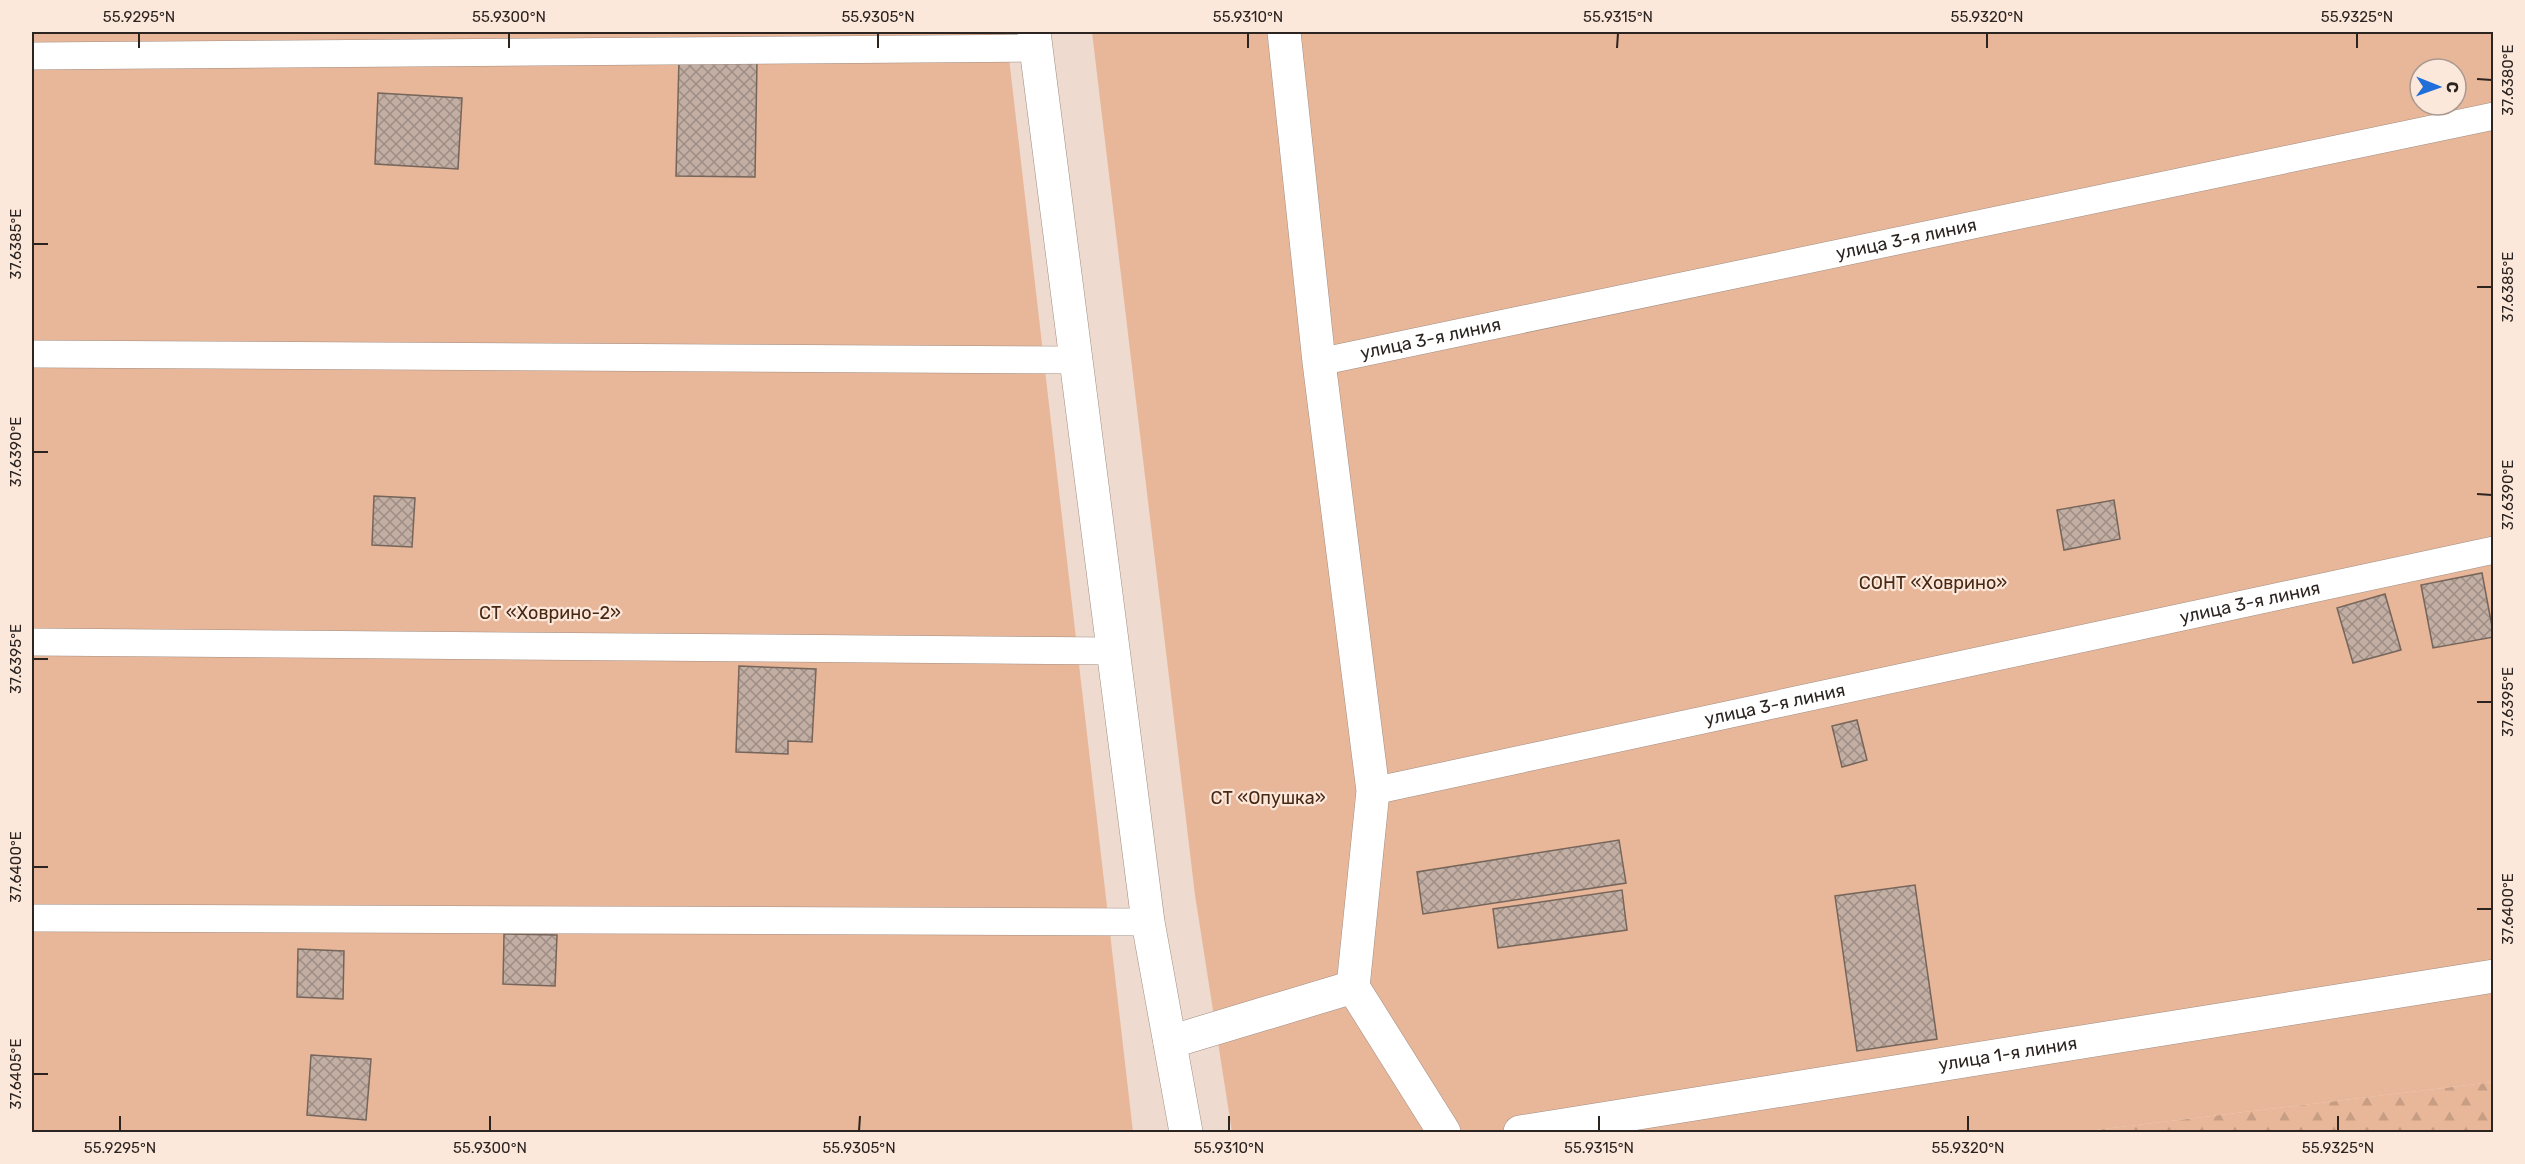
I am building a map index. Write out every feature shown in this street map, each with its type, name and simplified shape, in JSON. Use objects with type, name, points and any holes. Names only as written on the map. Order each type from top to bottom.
[{"type":"street","points":[[1284,32],[1319,362],[1373,791],[1353,987],[1444,1132]]},
{"type":"street","points":[[1035,40],[1148,922],[1186,1132]]},
{"type":"street","name":"улица 1-я линия","points":[[1520,1132],[2493,976]]},
{"type":"street","points":[[1170,1042],[1353,987]]},
{"type":"lane","points":[[32,56],[1035,40]]},
{"type":"lane","name":"улица 3-я линия","points":[[1319,362],[2493,116]]},
{"type":"lane","points":[[32,354],[1077,360]]},
{"type":"lane","name":"улица 3-я линия","points":[[1373,791],[2493,550]]},
{"type":"lane","points":[[32,642],[1114,651]]},
{"type":"lane","points":[[32,918],[1148,922]]},
{"type":"green space","name":"СТ «Ховрино-2»","points":[[32,32],[1006,32],[1133,1132],[32,1132]]},
{"type":"green space","name":"СОНТ «Ховрино»","points":[[1092,32],[2493,32],[2493,1082],[2079,1132],[1232,1132],[1195,895]]},
{"type":"green space","points":[[2493,1082],[2493,1132],[2079,1132]]},
{"type":"building","points":[[679,59],[757,61],[755,177],[676,176]]},
{"type":"building","points":[[378,93],[462,98],[458,169],[375,164]]},
{"type":"building","points":[[374,496],[415,498],[412,547],[372,545]]},
{"type":"building","points":[[2114,500],[2120,539],[2064,550],[2057,510]]},
{"type":"building","points":[[2482,573],[2494,637],[2433,648],[2421,585]]},
{"type":"building","points":[[2385,594],[2401,650],[2353,663],[2337,608]]},
{"type":"building","points":[[739,666],[816,669],[812,742],[788,741],[788,754],[736,752]]},
{"type":"building","points":[[1857,720],[1867,760],[1842,767],[1832,726]]},
{"type":"building","points":[[1619,840],[1626,883],[1423,914],[1417,872]]},
{"type":"building","points":[[1915,885],[1937,1039],[1857,1051],[1835,896]]},
{"type":"building","points":[[1622,890],[1627,930],[1498,948],[1493,909]]},
{"type":"building","points":[[504,934],[557,935],[555,986],[503,984]]},
{"type":"building","points":[[298,949],[344,951],[343,999],[297,997]]},
{"type":"building","points":[[311,1055],[371,1059],[366,1120],[307,1115]]},
{"type":"park label","name":"СТ «Опушка»","points":[[1268,798]]}]
